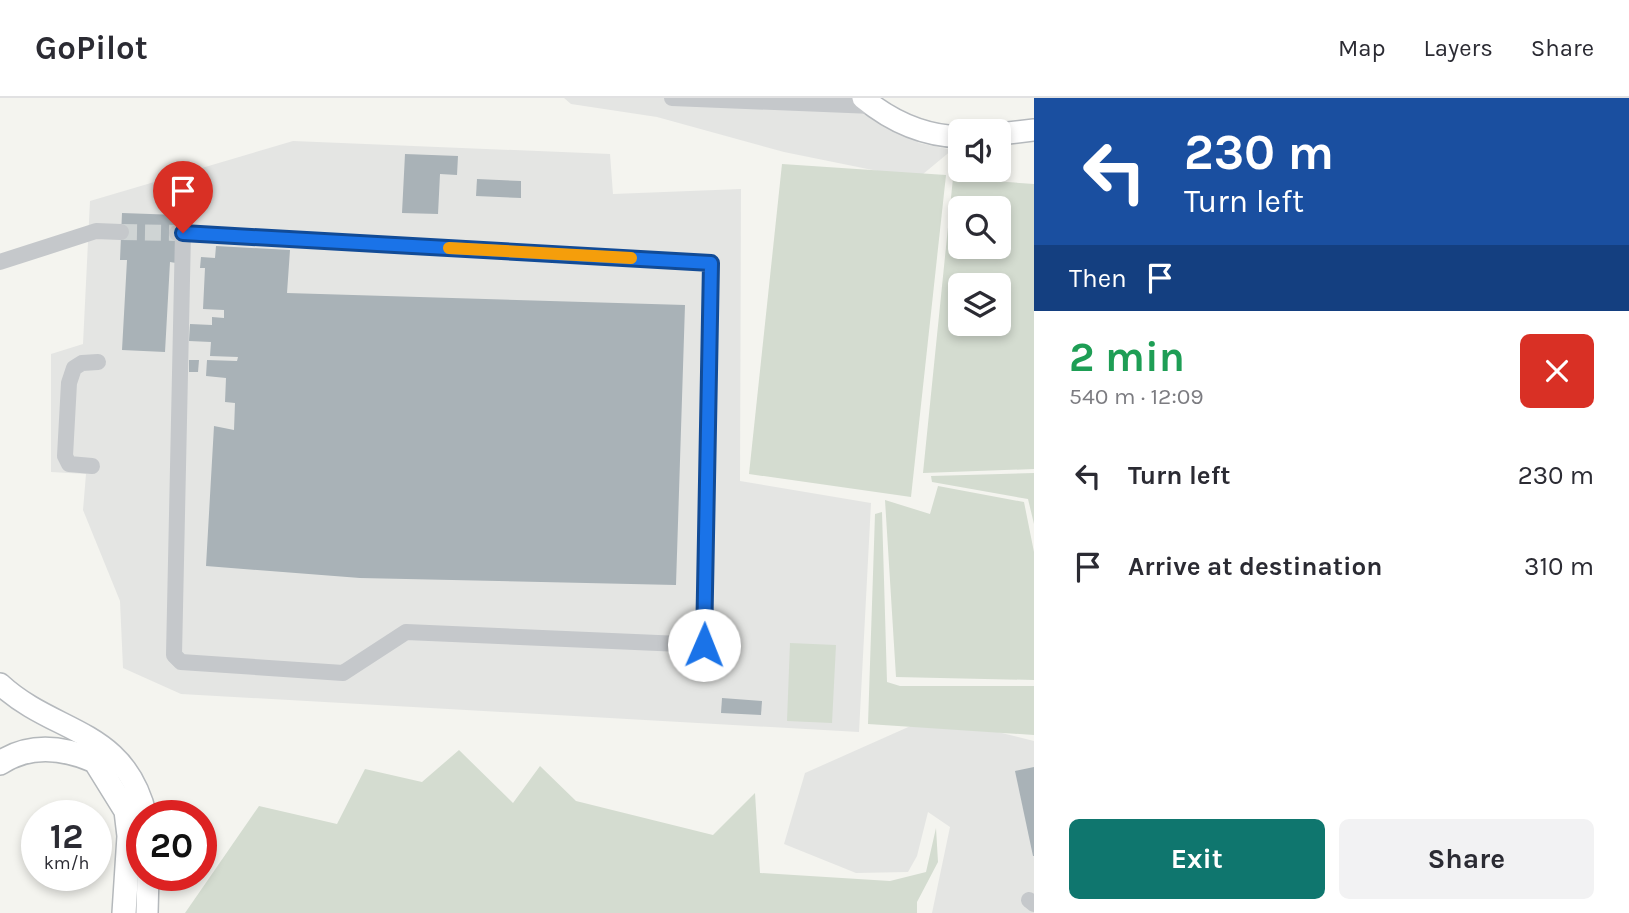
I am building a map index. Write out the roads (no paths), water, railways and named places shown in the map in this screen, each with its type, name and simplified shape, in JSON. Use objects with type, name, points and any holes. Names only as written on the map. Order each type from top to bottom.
[{"type":"highway","points":[[0,763],[14,754],[34,749],[57,749],[95,761],[126,811],[129,835],[124,913]]},
{"type":"main road","points":[[868,102],[923,133],[948,136]]},
{"type":"main road","points":[[1011,133],[1034,130]]},
{"type":"main road","points":[[0,684],[31,709],[95,738],[130,776],[143,800]]},
{"type":"main road","points":[[147,913],[148,891]]},
{"type":"lane","points":[[672,98],[868,102]]},
{"type":"lane","points":[[0,262],[96,231],[121,232]]},
{"type":"lane","points":[[180,233],[711,263],[704,645],[406,632],[343,673],[181,662],[174,655],[180,233]]},
{"type":"lane","points":[[92,466],[69,464],[65,456],[69,383],[74,368],[82,363],[98,362]]},
{"type":"tunnel","points":[[121,232],[177,233]]}]
